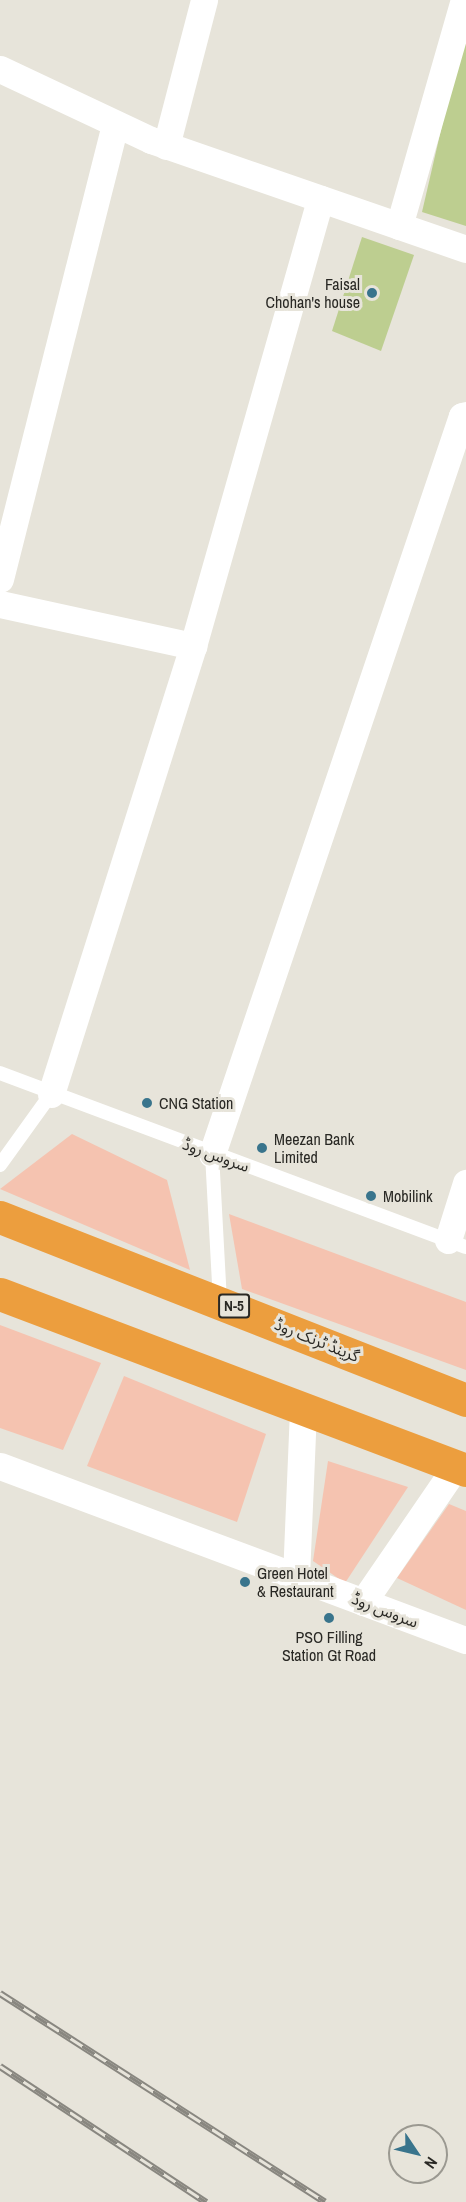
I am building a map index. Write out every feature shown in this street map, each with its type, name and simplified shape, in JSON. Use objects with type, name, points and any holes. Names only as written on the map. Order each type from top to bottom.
[{"type":"highway","name":"گرینڈ ٹرنک روڈ","points":[[0,1217],[220,1300],[466,1400]]},
{"type":"highway","points":[[0,1294],[461,1468]]},
{"type":"street","points":[[166,146],[204,0]]},
{"type":"street","points":[[399,226],[464,0]]},
{"type":"street","points":[[0,69],[166,146],[466,249]]},
{"type":"street","points":[[0,579],[115,124]]},
{"type":"street","points":[[51,1094],[193,646],[320,199]]},
{"type":"street","points":[[212,1154],[462,416],[466,415]]},
{"type":"street","points":[[0,604],[193,646]]},
{"type":"street","points":[[457,1244],[466,1183]]},
{"type":"street","points":[[296,1577],[303,1408]]},
{"type":"street","name":"سروس روڈ","points":[[0,1466],[466,1640]]},
{"type":"street","points":[[363,1602],[461,1468]]},
{"type":"lane","name":"سروس روڈ","points":[[0,1073],[457,1244]]},
{"type":"lane","points":[[0,1165],[51,1094]]},
{"type":"lane","points":[[212,1154],[220,1300]]},
{"type":"shaded area","points":[[72,1134],[167,1180],[190,1270],[0,1189]]},
{"type":"shaded area","points":[[229,1214],[466,1302],[466,1370],[242,1289]]},
{"type":"shaded area","points":[[0,1325],[101,1363],[63,1450],[0,1428]]},
{"type":"shaded area","points":[[124,1376],[266,1434],[237,1522],[87,1466]]},
{"type":"shaded area","points":[[328,1461],[408,1487],[345,1583],[313,1561]]},
{"type":"shaded area","points":[[449,1504],[466,1511],[466,1610],[397,1578]]},
{"type":"building","points":[[466,22],[466,226],[422,212]]},
{"type":"building","name":"Faisal Chohan's house","points":[[362,237],[414,255],[381,351],[332,331]]},
{"type":"railway","points":[[0,1993],[325,2202]]},
{"type":"railway","points":[[0,2066],[206,2202]]},
{"type":"place","name":"Faisal Chohan's house","points":[[372,293]]},
{"type":"place","name":"CNG Station","points":[[147,1103]]},
{"type":"place","name":"Meezan Bank Limited","points":[[262,1148]]},
{"type":"place","name":"Mobilink","points":[[371,1196]]},
{"type":"place","name":"Green Hotel & Restaurant","points":[[245,1582]]},
{"type":"place","name":"PSO Filling Station Gt Road","points":[[329,1618]]}]
